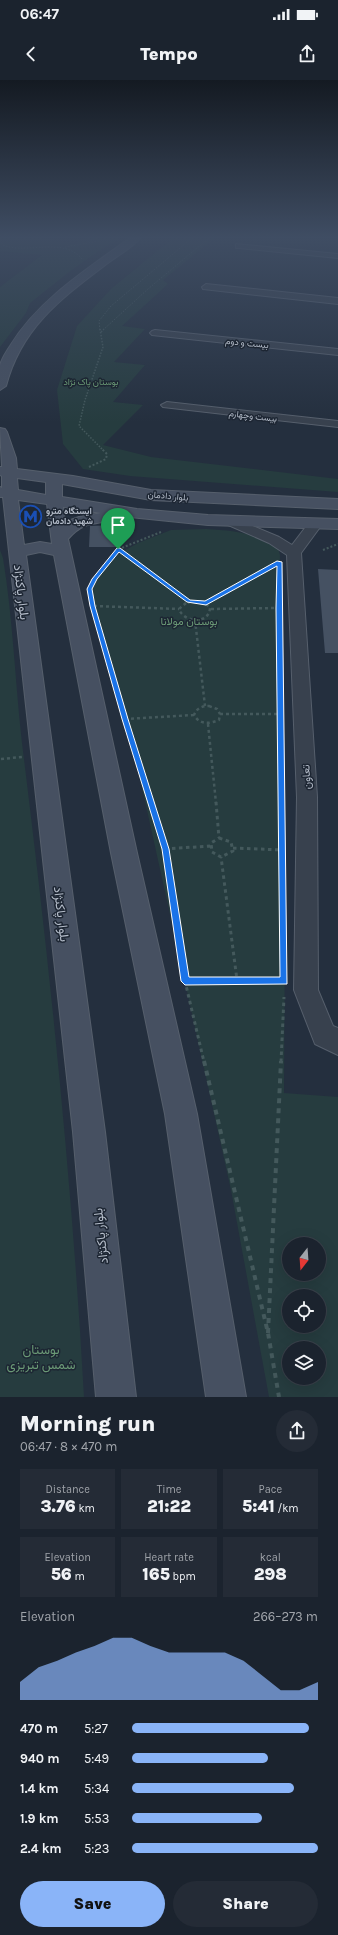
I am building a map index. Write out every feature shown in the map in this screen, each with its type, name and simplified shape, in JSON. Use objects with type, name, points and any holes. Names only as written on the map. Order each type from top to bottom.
[{"type":"main road","points":[[0,386],[11,353],[31,324],[58,299]]},
{"type":"main road","name":"بلوار پاکنژاد","points":[[0,432],[9,458],[5,472],[8,545],[89,1132],[116,1397]]},
{"type":"main road","name":"بلوار دادمان","points":[[5,472],[151,495],[338,504]]},
{"type":"main road","points":[[54,479],[54,501],[61,545],[124,853],[181,1114],[226,1397]]},
{"type":"main road","name":"بلوار دادمان","points":[[5,493],[136,514],[231,521],[338,524]]},
{"type":"main road","points":[[8,545],[50,548],[61,545],[72,525],[85,520],[106,516],[136,514]]},
{"type":"street","points":[[323,299],[338,301]]},
{"type":"street","name":"بیست و دوم","points":[[156,333],[338,352]]},
{"type":"street","name":"بیست وچهارم","points":[[167,405],[338,424]]},
{"type":"street","points":[[231,521],[274,540],[283,558],[316,523]]},
{"type":"street","name":"تعاون","points":[[283,558],[307,797],[306,990],[331,1039]]},
{"type":"path","points":[[87,469],[106,459],[107,454],[79,426],[85,400],[103,347],[98,321],[119,299]]},
{"type":"path","points":[[100,333],[137,299]]},
{"type":"path","points":[[91,594],[90,589],[94,579],[118,549],[152,534]]},
{"type":"path","points":[[323,550],[338,544]]},
{"type":"path","points":[[118,549],[189,601]]},
{"type":"path","points":[[279,570],[283,558]]},
{"type":"path","points":[[206,603],[283,558]]},
{"type":"path","points":[[92,600],[95,614]]},
{"type":"path","points":[[179,609],[182,604],[189,601],[206,603],[211,609]]},
{"type":"path","points":[[278,601],[278,616]]},
{"type":"path","points":[[93,606],[179,609]]},
{"type":"path","points":[[211,609],[278,608]]},
{"type":"path","points":[[179,609],[181,615],[195,620],[209,616],[211,609]]},
{"type":"path","points":[[195,620],[205,706]]},
{"type":"path","points":[[106,651],[125,719],[165,849],[185,981],[268,1333],[278,1397]]},
{"type":"path","points":[[194,715],[196,710],[205,706],[217,709],[220,714]]},
{"type":"path","points":[[281,706],[281,721]]},
{"type":"path","points":[[220,714],[281,714]]},
{"type":"path","points":[[194,715],[197,720],[208,724],[216,722],[220,714]]},
{"type":"path","points":[[125,719],[194,715]]},
{"type":"path","points":[[208,724],[219,838]]},
{"type":"path","points":[[281,729],[283,857]]},
{"type":"path","points":[[221,857],[212,852],[210,846],[212,841],[219,838],[229,840],[233,848]]},
{"type":"path","points":[[165,849],[210,846]]},
{"type":"path","points":[[233,848],[283,850]]},
{"type":"path","points":[[221,857],[231,853],[233,848]]},
{"type":"path","points":[[221,857],[237,980]]},
{"type":"path","points":[[268,1333],[284,973]]},
{"type":"path","points":[[185,981],[284,981]]},
{"type":"green space","points":[[0,299],[34,299],[30,303],[26,313],[0,347]]},
{"type":"green space","name":"بوستان پاک نژاد","points":[[101,299],[151,299],[122,326],[145,329],[114,362],[145,365],[113,402],[143,405],[103,445],[151,457],[338,479],[338,492],[130,476],[83,469],[63,444],[57,390],[77,326]]},
{"type":"green space","name":"بوستان مولانا","points":[[206,529],[252,535],[278,548],[280,555],[278,608],[285,915],[284,1093],[338,1097],[338,1397],[269,1397],[231,1190],[135,756],[95,623],[90,589],[103,566],[122,552],[138,543],[171,530]]},
{"type":"green space","name":"بوستان شمس تبریزی","points":[[0,550],[3,558],[9,604],[22,743],[59,1070],[73,1233],[84,1397],[0,1397]]},
{"type":"building","points":[[119,525],[119,547],[89,547],[90,526]]},
{"type":"building","points":[[318,569],[338,570],[338,653],[325,653]]},
{"type":"place","name":"ایستگاه مترو شهید دادمان","points":[[30,516]]},
{"type":"route","points":[[118,549],[189,601],[206,603],[279,562],[278,608],[281,714],[284,981],[185,981],[165,849],[125,719],[93,606],[90,589],[94,579],[103,566],[118,549]]}]
